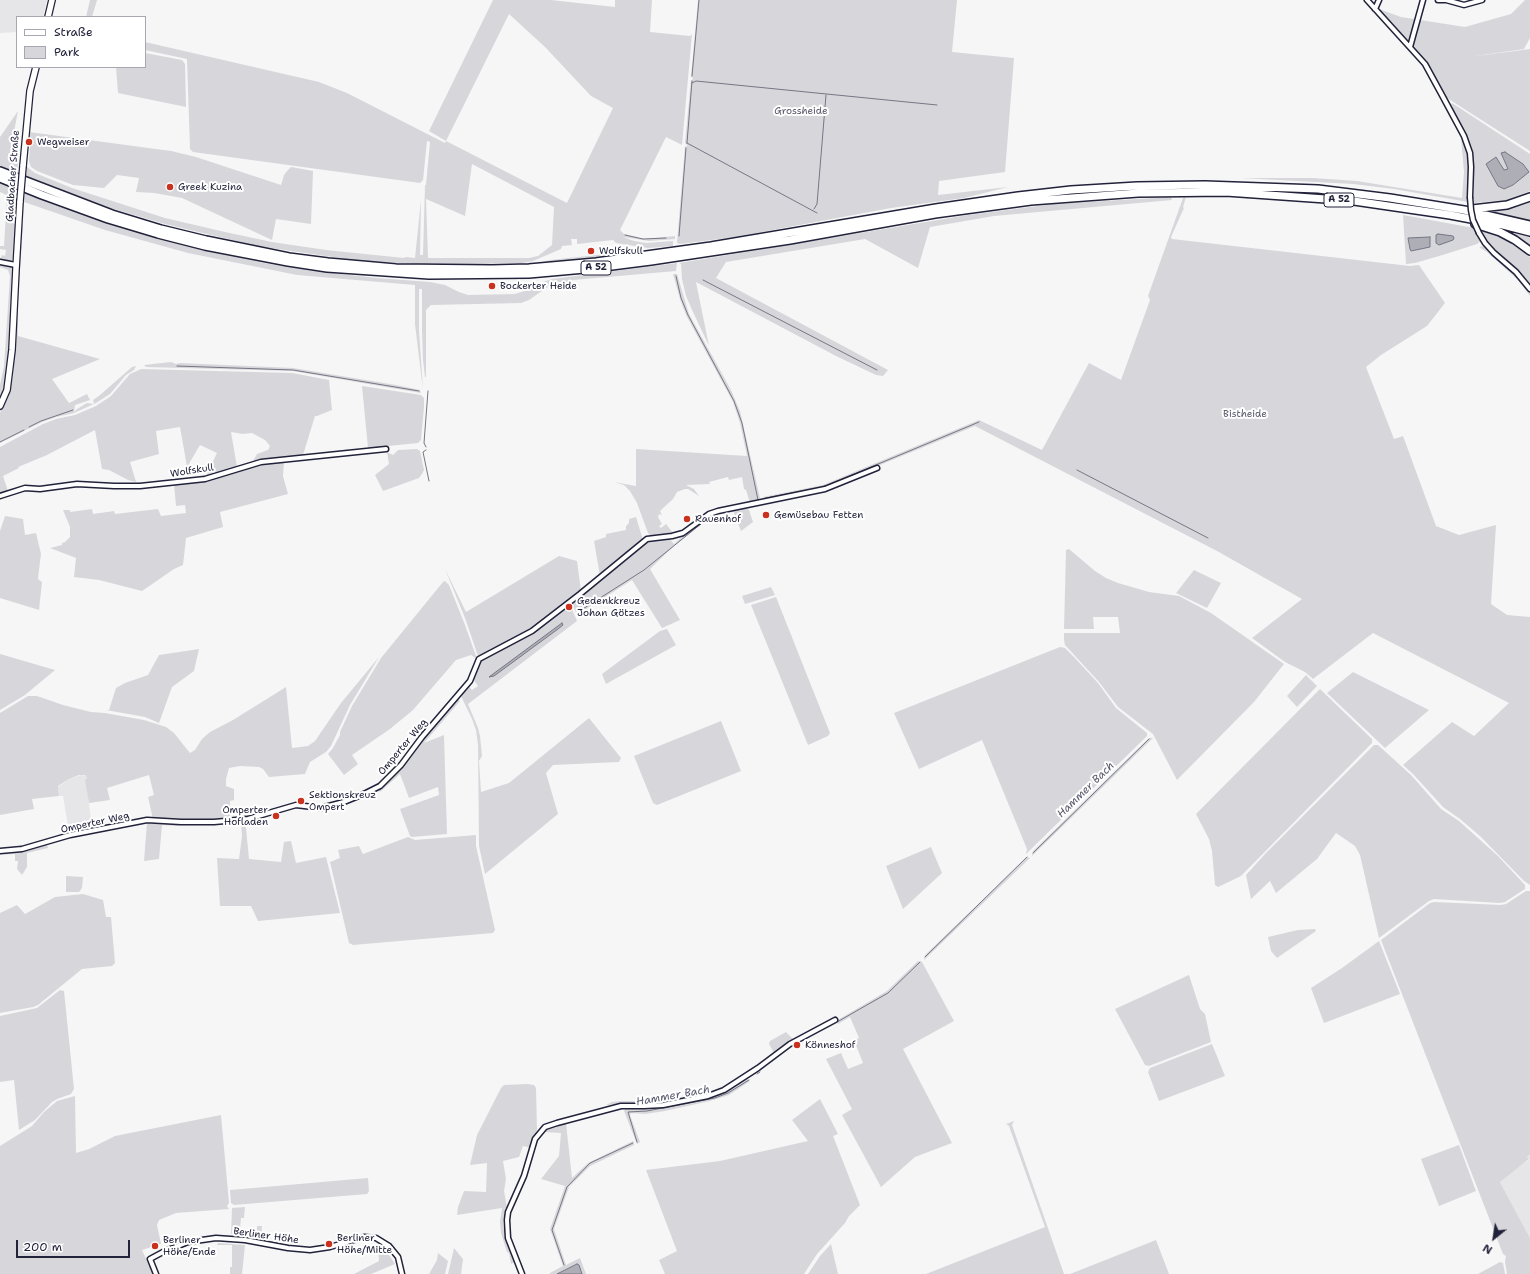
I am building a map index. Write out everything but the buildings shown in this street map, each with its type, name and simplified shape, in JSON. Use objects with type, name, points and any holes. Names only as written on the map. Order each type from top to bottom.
[{"type":"highway","name":"A 52","points":[[0,171],[112,214],[161,229],[206,240],[275,254],[328,262],[430,269],[529,268],[596,262],[711,246],[936,208],[1018,196],[1071,190],[1122,187],[1205,185],[1318,189],[1390,198],[1464,210],[1530,225]]},
{"type":"highway","name":"A 52","points":[[0,178],[108,219],[205,246],[246,255],[327,268],[429,275],[529,274],[596,268],[751,246],[935,214],[1031,201],[1123,194],[1201,192],[1292,196],[1354,201],[1450,215],[1503,225],[1530,232]]},
{"type":"highway","points":[[1464,210],[1507,205],[1530,197]]},
{"type":"highway","points":[[1450,215],[1500,232],[1515,240],[1530,251]]},
{"type":"main road","points":[[48,16],[52,0]]},
{"type":"main road","name":"Gladbacher Straße","points":[[0,406],[7,390],[10,372],[22,166],[30,91],[36,68]]},
{"type":"street","points":[[1367,0],[1425,64],[1464,136],[1470,154],[1471,210],[1473,220],[1479,233],[1494,253],[1516,272],[1530,289]]},
{"type":"street","points":[[1375,9],[1379,0]]},
{"type":"street","points":[[1410,47],[1423,0]]},
{"type":"street","points":[[1438,0],[1460,2],[1464,5],[1482,0]]},
{"type":"street","points":[[0,262],[16,265]]},
{"type":"street","name":"Wolfskull","points":[[0,496],[25,488],[40,489],[77,484],[140,486],[205,479],[261,462],[386,449]]},
{"type":"street","name":"Omperter Weg","points":[[0,851],[22,849],[70,835],[147,820],[214,822],[248,819],[296,805],[320,808],[344,802],[366,793],[380,786],[401,765],[422,737],[470,681],[479,659],[532,631],[647,539],[683,533],[709,514],[718,511],[825,489],[877,468]]},
{"type":"street","points":[[522,1274],[508,1238],[507,1220],[511,1203],[524,1176],[536,1139],[545,1127],[621,1106],[663,1105],[708,1096],[724,1090],[758,1068],[790,1044],[835,1020]]},
{"type":"street","name":"Berliner Höhe","points":[[156,1274],[150,1259],[188,1242],[216,1238],[245,1240],[288,1248],[310,1250],[330,1247],[364,1237],[376,1238],[389,1246],[398,1256],[402,1274]]},
{"type":"shaded area","points":[[0,0],[47,0],[43,16],[16,16],[16,32],[0,33]]},
{"type":"shaded area","points":[[1505,152],[1523,164],[1529,172],[1513,185],[1504,189],[1498,186],[1486,164],[1496,157],[1504,170],[1508,169],[1501,153]]},
{"type":"shaded area","points":[[1436,235],[1453,236],[1454,238],[1453,240],[1439,245],[1436,243]]},
{"type":"shaded area","points":[[1430,237],[1430,247],[1411,251],[1408,238]]},
{"type":"shaded area","points":[[562,623],[563,625],[558,629],[494,676],[489,677]]},
{"type":"shaded area","points":[[82,775],[86,776],[87,779],[92,828],[69,832],[63,796],[59,796],[58,787],[69,779]]},
{"type":"shaded area","points":[[1530,1154],[1530,1238],[1500,1182],[1529,1160],[1527,1156]]},
{"type":"shaded area","points":[[577,1264],[579,1265],[582,1274],[557,1274]]},
{"type":"green space","points":[[90,0],[97,0],[92,16],[86,16]]},
{"type":"green space","points":[[493,0],[551,0],[615,7],[615,0],[652,0],[650,32],[690,36],[692,34],[682,145],[666,137],[620,230],[624,234],[645,239],[675,236],[675,239],[649,241],[623,237],[646,243],[673,241],[673,246],[648,248],[616,243],[613,240],[577,244],[577,239],[571,239],[572,245],[562,246],[561,249],[533,261],[522,263],[432,265],[353,260],[257,246],[165,224],[107,207],[26,176],[27,167],[35,173],[72,188],[165,218],[225,232],[272,242],[326,250],[404,258],[415,258],[421,200],[420,255],[423,255],[425,185],[430,142],[427,141],[423,180],[420,183],[193,152],[190,149],[187,59],[146,50],[146,42],[319,82],[347,93],[445,143],[446,141],[429,131]],"holes":[[[509,14],[545,47],[591,96],[613,108],[567,203],[446,141]],[[472,164],[554,207],[552,245],[538,256],[529,258],[428,258],[426,199],[465,216]]]},
{"type":"green space","name":"Grossheide","points":[[698,0],[957,0],[952,52],[1014,58],[1005,172],[939,181],[938,195],[1008,187],[964,198],[891,208],[735,237],[680,244],[677,243],[685,146],[687,147],[685,143],[691,80],[693,78],[691,77]]},
{"type":"green space","points":[[1525,0],[1530,0],[1530,38],[1524,49],[1469,57],[1530,49],[1530,151],[1444,96],[1425,63],[1379,9],[1401,17],[1465,27],[1511,14]]},
{"type":"green space","points":[[146,53],[182,60],[185,64],[186,107],[118,93],[116,68],[146,68]]},
{"type":"green space","points":[[1452,103],[1530,154],[1530,191],[1506,200],[1474,203],[1472,154],[1449,107]],"holes":[[[1501,153],[1521,179],[1486,164],[1496,157],[1504,171],[1508,169]]]},
{"type":"green space","points":[[18,111],[10,152],[18,162],[17,175],[0,168],[0,137]]},
{"type":"green space","points":[[29,132],[171,151],[196,157],[281,185],[284,175],[291,167],[313,171],[311,224],[276,219],[272,240],[182,198],[154,193],[136,192],[139,178],[117,175],[104,188],[73,185],[37,171],[31,167],[29,161],[30,146],[32,143]]},
{"type":"green space","points":[[1461,138],[1467,150],[1469,159],[1468,202],[1394,189],[1353,184],[1241,178],[1313,178],[1357,181],[1462,198],[1464,172]]},
{"type":"green space","points":[[0,180],[16,187],[15,199],[0,192]]},
{"type":"green space","points":[[25,193],[119,227],[206,251],[313,271],[430,282],[445,285],[468,295],[515,294],[531,289],[552,279],[677,263],[676,271],[573,280],[549,286],[529,300],[521,303],[431,305],[426,310],[426,377],[423,360],[422,289],[419,289],[419,330],[423,390],[415,324],[415,285],[297,275],[188,253],[105,230],[24,202]]},
{"type":"green space","points":[[1171,197],[1172,200],[994,216],[930,227],[918,268],[865,239],[726,262],[716,278],[888,370],[883,376],[876,375],[836,356],[696,282],[709,346],[686,296],[682,279],[681,264],[679,263],[968,215],[1053,204]]},
{"type":"green space","name":"Bistheide","points":[[1186,197],[1184,208],[1171,237],[1172,239],[1410,266],[1419,265],[1445,303],[1427,326],[1381,355],[1366,367],[1394,439],[1403,436],[1436,526],[1459,535],[1496,525],[1491,604],[1507,615],[1530,617],[1530,885],[1524,881],[1480,836],[1443,807],[1403,765],[1452,722],[1474,736],[1509,703],[1373,633],[1313,679],[1305,672],[1285,662],[1252,638],[1302,599],[1217,551],[975,426],[824,488],[766,500],[763,497],[823,485],[979,420],[1042,450],[1089,363],[1121,380],[1150,300],[1148,296],[1183,198]]},
{"type":"green space","points":[[7,198],[12,203],[11,222],[16,225],[15,255],[10,261],[0,260],[2,255],[5,256],[6,250],[0,249],[0,246],[4,246]]},
{"type":"green space","points":[[15,199],[18,200],[17,219],[14,220]]},
{"type":"green space","points":[[1530,200],[1530,220],[1491,211],[1504,209]]},
{"type":"green space","points":[[1403,215],[1474,228],[1481,241],[1477,244],[1446,254],[1415,263],[1406,264]]},
{"type":"green space","points":[[23,224],[18,302],[18,336],[100,359],[52,379],[69,403],[87,394],[90,400],[75,405],[74,412],[87,403],[94,404],[74,413],[42,422],[0,443],[0,413],[10,390],[13,376],[17,278],[21,226]]},
{"type":"green space","points":[[1506,230],[1530,236],[1530,248],[1505,232]]},
{"type":"green space","points":[[1482,231],[1503,238],[1530,257],[1530,285],[1523,276],[1493,250]]},
{"type":"green space","points":[[1484,246],[1524,282],[1530,292],[1530,296],[1518,280],[1487,252],[1479,247]]},
{"type":"green space","points":[[634,251],[646,252],[619,257],[536,265],[550,260]]},
{"type":"green space","points":[[0,265],[10,266],[13,268],[13,272],[11,334],[7,377],[0,399],[0,385],[4,366],[10,276],[8,270],[0,267]]},
{"type":"green space","points":[[673,274],[677,274],[689,314],[731,390],[740,411],[760,498],[758,501],[750,503],[746,490],[744,489],[742,477],[729,480],[728,477],[709,482],[710,484],[686,485],[694,489],[699,496],[688,489],[677,492],[673,499],[660,511],[662,515],[659,514],[658,517],[662,524],[659,526],[661,528],[666,524],[673,533],[651,536],[648,533],[637,503],[630,491],[624,485],[614,482],[636,486],[636,449],[747,456],[740,423],[733,402],[686,315]]},
{"type":"green space","points":[[171,362],[176,364],[293,368],[396,385],[420,390],[421,393],[293,371],[146,367],[144,365]]},
{"type":"green space","points":[[136,366],[134,370],[126,375],[110,394],[94,404],[93,400],[132,367]]},
{"type":"green space","points":[[141,369],[292,373],[329,380],[332,410],[315,416],[303,455],[259,459],[253,461],[257,454],[268,450],[270,446],[265,440],[252,433],[243,434],[231,432],[237,467],[206,476],[217,453],[200,445],[187,467],[180,427],[156,431],[159,454],[130,462],[136,482],[128,480],[109,470],[102,469],[95,430],[47,455],[18,467],[19,468],[3,476],[8,491],[0,494],[0,447],[43,424],[56,419],[75,415],[96,406],[111,396],[130,374]]},
{"type":"green space","points":[[362,386],[421,395],[424,398],[424,407],[421,440],[418,443],[368,448]]},
{"type":"green space","points":[[417,449],[420,451],[424,470],[419,478],[383,491],[375,475],[389,464],[387,452],[393,455],[398,450]]},
{"type":"green space","points":[[284,462],[283,476],[288,494],[220,512],[223,527],[186,538],[183,565],[174,569],[142,591],[99,580],[74,577],[76,558],[50,548],[62,545],[62,543],[70,537],[70,527],[63,510],[70,510],[70,512],[92,509],[93,514],[114,511],[115,514],[158,509],[161,516],[186,513],[185,505],[176,506],[174,484],[205,480],[206,482],[260,464]]},
{"type":"green space","points":[[745,508],[749,510],[753,522],[741,531],[733,510],[713,515],[675,545],[650,569],[680,620],[662,628],[632,580],[577,615],[573,606],[574,601],[646,543],[652,540],[669,538],[674,544],[714,513]]},
{"type":"green space","points":[[5,516],[23,519],[25,535],[36,533],[41,554],[38,578],[42,582],[39,610],[0,598],[0,531]]},
{"type":"green space","points":[[636,517],[643,540],[581,592],[532,629],[478,656],[465,618],[445,569],[466,612],[559,556],[577,561],[581,591],[600,576],[594,541],[606,537],[606,534],[626,530],[629,519]]},
{"type":"green space","points":[[1069,549],[1095,571],[1106,578],[1149,592],[1179,596],[1211,613],[1284,664],[1254,702],[1177,780],[1153,734],[1118,707],[1099,682],[1065,645],[1064,633],[1120,633],[1118,617],[1093,617],[1094,629],[1064,629],[1066,550]]},
{"type":"green space","points":[[1194,570],[1221,583],[1207,608],[1176,593]]},
{"type":"green space","points":[[445,581],[449,585],[477,659],[471,655],[456,660],[413,710],[390,729],[352,755],[358,764],[344,775],[328,754],[340,735],[352,706],[381,658]]},
{"type":"green space","points":[[771,587],[775,595],[745,604],[742,596]]},
{"type":"green space","points":[[776,597],[830,733],[828,736],[808,745],[751,605]]},
{"type":"green space","points":[[567,606],[571,607],[577,621],[468,704],[480,736],[482,756],[479,761],[481,792],[509,783],[589,718],[621,758],[619,762],[553,765],[546,773],[558,814],[485,874],[479,846],[478,745],[476,730],[460,694],[468,685],[472,690],[478,686],[473,679],[481,659],[534,632]]},
{"type":"green space","points":[[667,629],[676,645],[606,684],[602,674],[660,631]]},
{"type":"green space","points":[[1060,647],[1065,648],[1074,657],[1098,683],[1116,708],[1147,733],[1147,736],[1026,854],[1027,849],[982,740],[919,769],[894,713]]},
{"type":"green space","points":[[199,649],[194,671],[172,687],[159,723],[145,717],[106,710],[109,710],[116,688],[125,683],[148,675],[159,655]]},
{"type":"green space","points":[[0,654],[55,670],[25,695],[0,710]]},
{"type":"green space","points":[[379,657],[350,705],[331,746],[326,752],[310,762],[305,774],[269,777],[263,769],[259,767],[240,766],[229,768],[226,786],[234,789],[234,800],[230,801],[230,817],[246,815],[246,817],[182,821],[153,819],[148,797],[154,795],[149,775],[107,788],[110,800],[89,803],[85,780],[87,778],[85,775],[79,775],[58,786],[59,796],[32,799],[34,809],[0,815],[0,713],[28,696],[37,696],[63,705],[91,712],[144,720],[166,727],[174,733],[190,753],[195,750],[202,739],[210,732],[233,720],[286,687],[292,748],[308,746],[315,741],[341,703]]},
{"type":"green space","points":[[1353,672],[1429,710],[1385,748],[1327,693]]},
{"type":"green space","points":[[1306,675],[1317,686],[1297,707],[1287,696]]},
{"type":"green space","points":[[1320,689],[1372,739],[1372,743],[1241,876],[1218,887],[1215,885],[1212,851],[1209,839],[1196,814]]},
{"type":"green space","points":[[457,698],[460,701],[424,743],[444,735],[447,834],[412,837],[410,836],[400,809],[439,795],[438,787],[409,798],[400,774],[380,792],[378,789],[401,767]]},
{"type":"green space","points":[[721,721],[741,771],[657,805],[653,803],[634,756]]},
{"type":"green space","points":[[1149,738],[1153,738],[1032,856],[1033,851]]},
{"type":"green space","points":[[1374,745],[1378,745],[1411,775],[1441,809],[1459,821],[1498,856],[1525,885],[1525,889],[1505,902],[1500,903],[1434,899],[1429,901],[1379,938],[1360,855],[1355,846],[1336,833],[1317,859],[1276,893],[1270,881],[1251,899],[1246,875]]},
{"type":"green space","points":[[243,821],[246,828],[249,859],[281,862],[284,842],[291,841],[296,863],[326,857],[340,913],[258,921],[251,906],[220,906],[217,858],[239,859],[242,836],[241,822]]},
{"type":"green space","points":[[147,823],[171,823],[182,825],[162,825],[159,859],[144,861]]},
{"type":"green space","points":[[476,835],[476,846],[495,930],[493,933],[353,945],[349,943],[330,862],[340,858],[338,850],[359,846],[363,854],[408,837],[415,840]]},
{"type":"green space","points":[[47,845],[48,848],[27,853],[27,867],[22,875],[17,869],[18,861],[15,861],[15,854],[0,855],[27,851]]},
{"type":"green space","points":[[931,847],[942,873],[903,909],[886,866]]},
{"type":"green space","points":[[1027,857],[1030,858],[924,960],[925,955]]},
{"type":"green space","points":[[66,876],[83,877],[82,888],[79,892],[66,892]]},
{"type":"green space","points":[[1526,891],[1530,891],[1530,1154],[1527,1157],[1529,1159],[1500,1182],[1530,1238],[1530,1274],[1507,1274],[1505,1262],[1506,1256],[1503,1254],[1381,940],[1430,903],[1501,905],[1506,904]]},
{"type":"green space","points":[[83,894],[103,900],[106,917],[111,917],[115,963],[112,966],[82,969],[38,1005],[0,1013],[0,913],[17,905],[25,914],[55,897]]},
{"type":"green space","points":[[1315,929],[1316,931],[1277,958],[1271,951],[1268,937],[1298,930]]},
{"type":"green space","points":[[1379,941],[1400,994],[1324,1023],[1311,988]]},
{"type":"green space","points":[[918,961],[922,962],[954,1021],[903,1049],[952,1143],[915,1157],[881,1187],[842,1115],[852,1109],[826,1059],[841,1053],[848,1069],[863,1063],[854,1040],[859,1038],[850,1017],[838,1024],[836,1021],[887,991]]},
{"type":"green space","points":[[1189,975],[1200,1009],[1205,1014],[1211,1042],[1149,1066],[1145,1065],[1115,1009]]},
{"type":"green space","points":[[60,990],[64,991],[74,1089],[71,1094],[52,1102],[35,1120],[19,1130],[14,1080],[0,1082],[0,1016],[37,1008]]},
{"type":"green space","points":[[786,1032],[793,1039],[774,1053],[769,1044],[770,1041]]},
{"type":"green space","points":[[1212,1044],[1225,1076],[1159,1101],[1148,1072],[1150,1068]]},
{"type":"green space","points":[[747,1079],[750,1081],[729,1095],[710,1101],[665,1111],[645,1114],[631,1113],[630,1115],[640,1142],[637,1144],[624,1111],[626,1108],[645,1109],[709,1098],[727,1091]]},
{"type":"green space","points":[[504,1085],[534,1085],[536,1088],[537,1130],[531,1148],[523,1146],[519,1157],[503,1161],[506,1179],[504,1191],[507,1208],[505,1208],[503,1222],[505,1238],[515,1262],[511,1264],[509,1253],[507,1252],[501,1233],[500,1222],[502,1208],[457,1215],[458,1207],[464,1191],[486,1192],[487,1163],[470,1165],[477,1135],[501,1088]]},
{"type":"green space","points":[[708,1093],[703,1096],[654,1104],[606,1105],[612,1102],[623,1101],[663,1101]]},
{"type":"green space","points":[[75,1096],[76,1153],[89,1149],[115,1136],[221,1115],[229,1203],[227,1206],[229,1209],[176,1213],[159,1220],[157,1225],[161,1244],[142,1250],[153,1274],[0,1274],[0,1146],[32,1126],[44,1112],[57,1101]]},
{"type":"green space","points":[[820,1099],[838,1134],[833,1136],[860,1205],[817,1254],[804,1274],[665,1274],[659,1260],[677,1251],[646,1170],[720,1161],[808,1141],[792,1120]]},
{"type":"green space","points":[[1014,1121],[1012,1125],[1064,1274],[926,1274],[1045,1227],[1009,1126],[1006,1124]]},
{"type":"green space","points":[[566,1123],[572,1178],[588,1163],[633,1141],[634,1145],[590,1166],[569,1187],[554,1229],[566,1265],[580,1258],[586,1274],[582,1274],[579,1265],[577,1264],[557,1274],[550,1274],[563,1266],[550,1229],[565,1186],[541,1179],[559,1156],[561,1133],[544,1132],[552,1126]]},
{"type":"green space","points":[[1459,1145],[1476,1191],[1439,1206],[1421,1159]]},
{"type":"green space","points":[[368,1178],[369,1191],[367,1194],[234,1205],[231,1203],[230,1190]]},
{"type":"green space","points":[[245,1207],[244,1218],[241,1218],[240,1229],[257,1230],[257,1226],[262,1226],[261,1238],[231,1234],[232,1208]]},
{"type":"green space","points":[[1156,1240],[1169,1274],[1070,1274]]},
{"type":"green space","points":[[218,1243],[245,1245],[242,1274],[230,1274],[230,1267],[232,1267],[232,1245],[217,1245]]},
{"type":"green space","points":[[831,1244],[838,1274],[808,1274],[820,1256]]},
{"type":"green space","points":[[378,1246],[387,1252],[395,1264],[371,1274],[354,1274],[379,1261]]},
{"type":"green space","points":[[454,1248],[463,1259],[461,1274],[448,1274]]},
{"type":"green space","points":[[438,1253],[448,1261],[445,1274],[429,1274],[437,1260]]},
{"type":"green space","points":[[1500,1262],[1503,1263],[1505,1274],[1478,1274]]},
{"type":"waterway","points":[[692,76],[699,0]]},
{"type":"waterway","points":[[687,143],[692,81]]},
{"type":"waterway","points":[[692,83],[696,81],[937,105]]},
{"type":"waterway","points":[[814,209],[817,204],[826,95]]},
{"type":"waterway","points":[[687,143],[817,213]]},
{"type":"waterway","points":[[679,236],[686,148]]},
{"type":"waterway","points":[[625,235],[643,239],[666,238]]},
{"type":"waterway","points":[[676,276],[681,298],[688,315],[734,401],[742,423],[758,500]]},
{"type":"waterway","points":[[703,280],[877,370]]},
{"type":"waterway","points":[[177,366],[293,370],[419,391]]},
{"type":"waterway","points":[[426,447],[424,443],[428,391]]},
{"type":"waterway","points":[[29,427],[41,421],[73,410]]},
{"type":"waterway","points":[[766,498],[823,487],[979,422]]},
{"type":"waterway","points":[[0,442],[24,430]]},
{"type":"waterway","points":[[426,450],[423,452],[429,481]]},
{"type":"waterway","points":[[1077,470],[1208,538]]},
{"type":"waterway","points":[[731,510],[744,508]]},
{"type":"waterway","points":[[578,612],[644,570],[712,515]]},
{"type":"waterway","name":"Hammer Bach","points":[[1033,853],[1149,739]]},
{"type":"waterway","name":"Hammer Bach","points":[[925,957],[1027,857]]},
{"type":"waterway","name":"Hammer Bach","points":[[837,1022],[888,993],[920,962]]},
{"type":"waterway","name":"Hammer Bach","points":[[637,1142],[628,1112],[647,1111],[715,1098],[728,1093],[749,1080]]},
{"type":"waterway","name":"Hammer Bach","points":[[564,1265],[552,1230],[567,1187],[590,1163],[633,1143]]},
{"type":"place","name":"Wegweiser","points":[[29,142]]},
{"type":"place","name":"Greek Kuzina","points":[[170,187]]},
{"type":"place","name":"Wolfskull","points":[[591,251]]},
{"type":"place","name":"Bockerter Heide","points":[[492,286]]},
{"type":"place","name":"Gemüsebau Fetten","points":[[766,515]]},
{"type":"place","name":"Rauenhof","points":[[687,519]]},
{"type":"place","name":"Gedenkkreuz Johan Götzes","points":[[569,607]]},
{"type":"place","name":"Sektionskreuz Ompert","points":[[301,801]]},
{"type":"place","name":"Omperter Hofladen","points":[[276,816]]},
{"type":"place","name":"Könneshof","points":[[797,1045]]},
{"type":"place","name":"Berliner Höhe/Mitte","points":[[329,1244]]},
{"type":"place","name":"Berliner Höhe/Ende","points":[[155,1246]]}]
